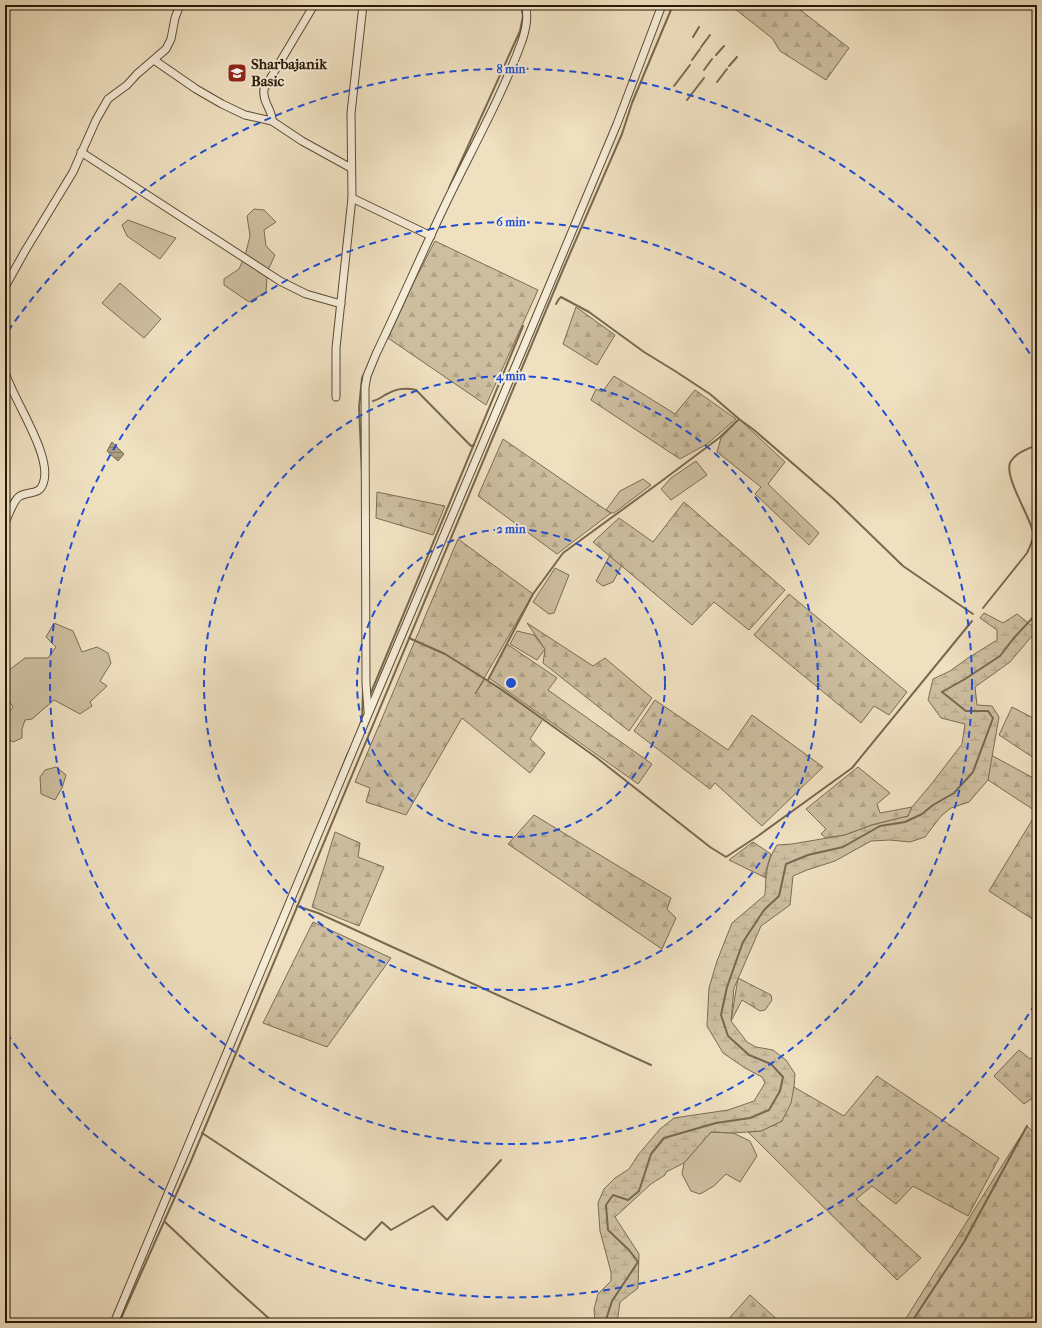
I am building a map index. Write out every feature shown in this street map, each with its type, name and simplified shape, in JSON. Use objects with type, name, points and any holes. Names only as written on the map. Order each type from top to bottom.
[{"type":"street","points":[[5,287],[73,172],[96,120],[108,99],[127,85],[137,74],[166,49],[171,39],[175,18],[180,5]]},
{"type":"street","points":[[272,122],[272,117],[263,96],[264,89],[314,5]]},
{"type":"street","points":[[336,397],[336,348],[352,198],[351,113],[363,5]]},
{"type":"street","points":[[367,717],[365,387],[376,354],[505,81],[522,40],[526,26],[527,10],[525,5]]},
{"type":"street","points":[[114,1323],[617,124],[662,5]]},
{"type":"street","points":[[154,60],[196,89],[233,110],[245,115],[272,122],[302,141],[351,168]]},
{"type":"street","points":[[82,152],[280,281],[306,294],[341,304]]},
{"type":"street","points":[[352,198],[431,236]]},
{"type":"street","points":[[5,372],[9,384],[35,437],[45,470],[43,484],[39,490],[34,493],[20,496],[16,500],[5,523]]},
{"type":"green space","points":[[730,5],[794,5],[849,48],[826,80],[780,51],[772,38]]},
{"type":"green space","points":[[254,209],[264,210],[276,222],[264,230],[266,246],[275,255],[268,270],[245,256],[250,236],[247,216]]},
{"type":"green space","points":[[128,220],[176,238],[160,259],[127,236],[122,225]]},
{"type":"green space","points":[[435,241],[538,290],[486,405],[388,338]]},
{"type":"green space","points":[[243,260],[267,277],[266,292],[249,302],[224,285],[224,279],[239,269]]},
{"type":"green space","points":[[120,283],[161,319],[144,338],[102,303]]},
{"type":"green space","points":[[576,307],[615,335],[597,365],[563,344]]},
{"type":"green space","points":[[614,376],[675,414],[695,390],[736,419],[707,444],[680,459],[591,400],[596,389],[602,392]]},
{"type":"green space","points":[[739,419],[785,462],[768,484],[819,533],[809,545],[755,494],[761,487],[717,452],[721,438]]},
{"type":"green space","points":[[503,439],[611,513],[557,554],[478,496]]},
{"type":"green space","points":[[696,461],[707,475],[671,500],[661,489],[671,478]]},
{"type":"green space","points":[[643,479],[651,485],[614,513],[606,510],[620,491]]},
{"type":"green space","points":[[377,492],[445,506],[433,535],[376,518]]},
{"type":"green space","points":[[684,502],[785,590],[749,630],[714,602],[692,625],[593,542],[619,518],[653,542]]},
{"type":"green space","points":[[458,539],[533,594],[475,694],[485,679],[543,719],[530,739],[545,753],[530,773],[462,718],[406,815],[366,802],[370,788],[355,782]]},
{"type":"green space","points":[[610,555],[622,565],[613,582],[603,586],[596,581]]},
{"type":"green space","points":[[555,568],[569,575],[554,613],[549,614],[533,602]]},
{"type":"green space","points":[[789,594],[907,692],[889,715],[874,706],[861,723],[754,635]]},
{"type":"green space","points":[[984,613],[1003,623],[1017,614],[1037,630],[1010,662],[975,687],[977,705],[992,706],[999,717],[988,780],[969,802],[951,808],[941,816],[925,837],[910,842],[890,840],[871,841],[835,861],[793,876],[790,905],[761,926],[734,988],[731,1021],[747,1042],[756,1047],[773,1050],[786,1060],[795,1074],[791,1103],[782,1121],[761,1131],[733,1133],[711,1132],[684,1163],[666,1172],[665,1175],[651,1184],[615,1217],[639,1254],[638,1288],[620,1302],[617,1323],[595,1323],[594,1309],[598,1294],[611,1281],[611,1272],[600,1231],[598,1203],[604,1189],[615,1178],[629,1169],[638,1155],[660,1129],[674,1118],[728,1110],[754,1101],[765,1083],[762,1077],[745,1068],[723,1053],[707,1026],[709,988],[717,961],[732,923],[765,895],[766,875],[773,851],[777,845],[845,835],[872,825],[908,816],[912,807],[962,744],[965,724],[941,718],[928,700],[933,679],[950,671],[997,640],[997,630],[980,618]]},
{"type":"green space","points":[[54,623],[73,631],[82,652],[97,647],[108,653],[111,663],[100,681],[107,686],[90,702],[92,706],[80,714],[54,700],[32,719],[25,720],[22,729],[22,738],[13,742],[5,737],[5,717],[13,707],[5,695],[5,673],[25,658],[48,658],[56,647],[46,637]]},
{"type":"green space","points":[[527,623],[593,666],[605,658],[652,698],[629,731],[543,663],[545,649]]},
{"type":"green space","points":[[517,631],[534,635],[545,649],[537,660],[510,644]]},
{"type":"green space","points":[[507,644],[557,678],[548,690],[652,764],[638,784],[489,678]]},
{"type":"green space","points":[[655,700],[728,750],[752,715],[823,767],[762,826],[715,783],[710,789],[634,731]]},
{"type":"green space","points":[[1012,707],[1037,720],[1037,760],[999,735]]},
{"type":"green space","points":[[991,755],[1037,780],[1037,812],[988,780]]},
{"type":"green space","points":[[56,767],[66,775],[62,788],[55,800],[41,794],[40,777],[45,770]]},
{"type":"green space","points":[[858,767],[890,793],[877,804],[880,813],[912,807],[908,816],[872,825],[845,835],[826,838],[821,834],[826,829],[806,809]]},
{"type":"green space","points":[[1037,812],[1037,922],[989,891]]},
{"type":"green space","points":[[534,815],[671,898],[667,909],[676,918],[662,949],[508,844]]},
{"type":"green space","points":[[335,832],[360,843],[358,857],[384,867],[359,926],[312,907]]},
{"type":"green space","points":[[753,842],[771,854],[766,870],[766,878],[729,860]]},
{"type":"green space","points":[[313,922],[391,958],[327,1047],[263,1023]]},
{"type":"green space","points":[[738,978],[771,995],[772,1000],[765,1010],[760,1011],[742,1000],[731,1021]]},
{"type":"green space","points":[[1019,1050],[1030,1059],[1037,1053],[1037,1095],[1024,1104],[994,1076]]},
{"type":"green space","points":[[877,1076],[999,1158],[968,1216],[913,1186],[896,1204],[872,1186],[856,1199],[921,1258],[897,1280],[748,1132],[761,1131],[782,1121],[794,1087],[844,1116]]},
{"type":"green space","points":[[1027,1126],[1037,1136],[1037,1323],[903,1323]]},
{"type":"green space","points":[[711,1132],[733,1133],[750,1141],[757,1156],[740,1182],[726,1174],[714,1186],[700,1194],[691,1191],[682,1174],[684,1163]]},
{"type":"green space","points":[[750,1295],[781,1323],[725,1323]]},
{"type":"shaded area","points":[[112,442],[124,454],[118,461],[107,451]]},
{"type":"waterway","points":[[449,188],[520,31],[523,16],[521,5]]},
{"type":"waterway","points":[[119,1323],[191,1161],[562,272],[622,134],[632,103],[673,5]]},
{"type":"waterway","points":[[693,37],[699,27]]},
{"type":"waterway","points":[[701,47],[710,35]]},
{"type":"waterway","points":[[716,55],[724,46]]},
{"type":"waterway","points":[[692,60],[700,49]]},
{"type":"waterway","points":[[729,66],[737,57]]},
{"type":"waterway","points":[[704,70],[712,59]]},
{"type":"waterway","points":[[674,86],[690,65]]},
{"type":"waterway","points":[[717,82],[727,69]]},
{"type":"waterway","points":[[687,100],[704,78]]},
{"type":"waterway","points":[[556,304],[561,297],[589,312],[644,352],[710,394],[835,500],[903,566],[973,614]]},
{"type":"waterway","points":[[370,695],[523,326]]},
{"type":"waterway","points":[[362,473],[359,407],[362,378],[364,374]]},
{"type":"waterway","points":[[373,401],[396,390],[416,390],[471,446],[474,445]]},
{"type":"waterway","points":[[5,403],[10,395]]},
{"type":"waterway","points":[[488,680],[533,594],[563,553],[719,438],[739,419]]},
{"type":"waterway","points":[[983,608],[1027,553],[1032,543],[1033,532],[1031,525],[1013,485],[1009,467],[1011,461],[1016,455],[1037,445]]},
{"type":"waterway","points":[[605,1323],[612,1301],[638,1262],[629,1250],[608,1230],[606,1205],[613,1195],[628,1200],[639,1191],[651,1154],[664,1138],[716,1123],[750,1118],[769,1110],[780,1091],[783,1077],[771,1064],[749,1055],[728,1036],[721,1015],[727,987],[743,942],[764,910],[779,896],[786,864],[808,855],[843,847],[880,826],[905,822],[922,814],[933,805],[954,793],[973,772],[993,718],[988,711],[966,711],[942,692],[1000,656],[1013,639],[1037,613]]},
{"type":"waterway","points":[[409,638],[445,654],[501,689],[597,758],[710,847],[726,857],[758,836],[852,768],[972,621]]},
{"type":"waterway","points":[[360,725],[362,719],[363,691]]},
{"type":"waterway","points":[[337,780],[348,753]]},
{"type":"waterway","points":[[297,906],[318,913],[651,1065]]},
{"type":"waterway","points":[[911,1323],[964,1242],[1027,1126]]},
{"type":"waterway","points":[[202,1133],[365,1240],[382,1222],[391,1230],[433,1206],[447,1220],[501,1160]]},
{"type":"waterway","points":[[165,1222],[274,1323]]},
{"type":"place","name":"Sharbajanik Basic","points":[[237,73]]}]
